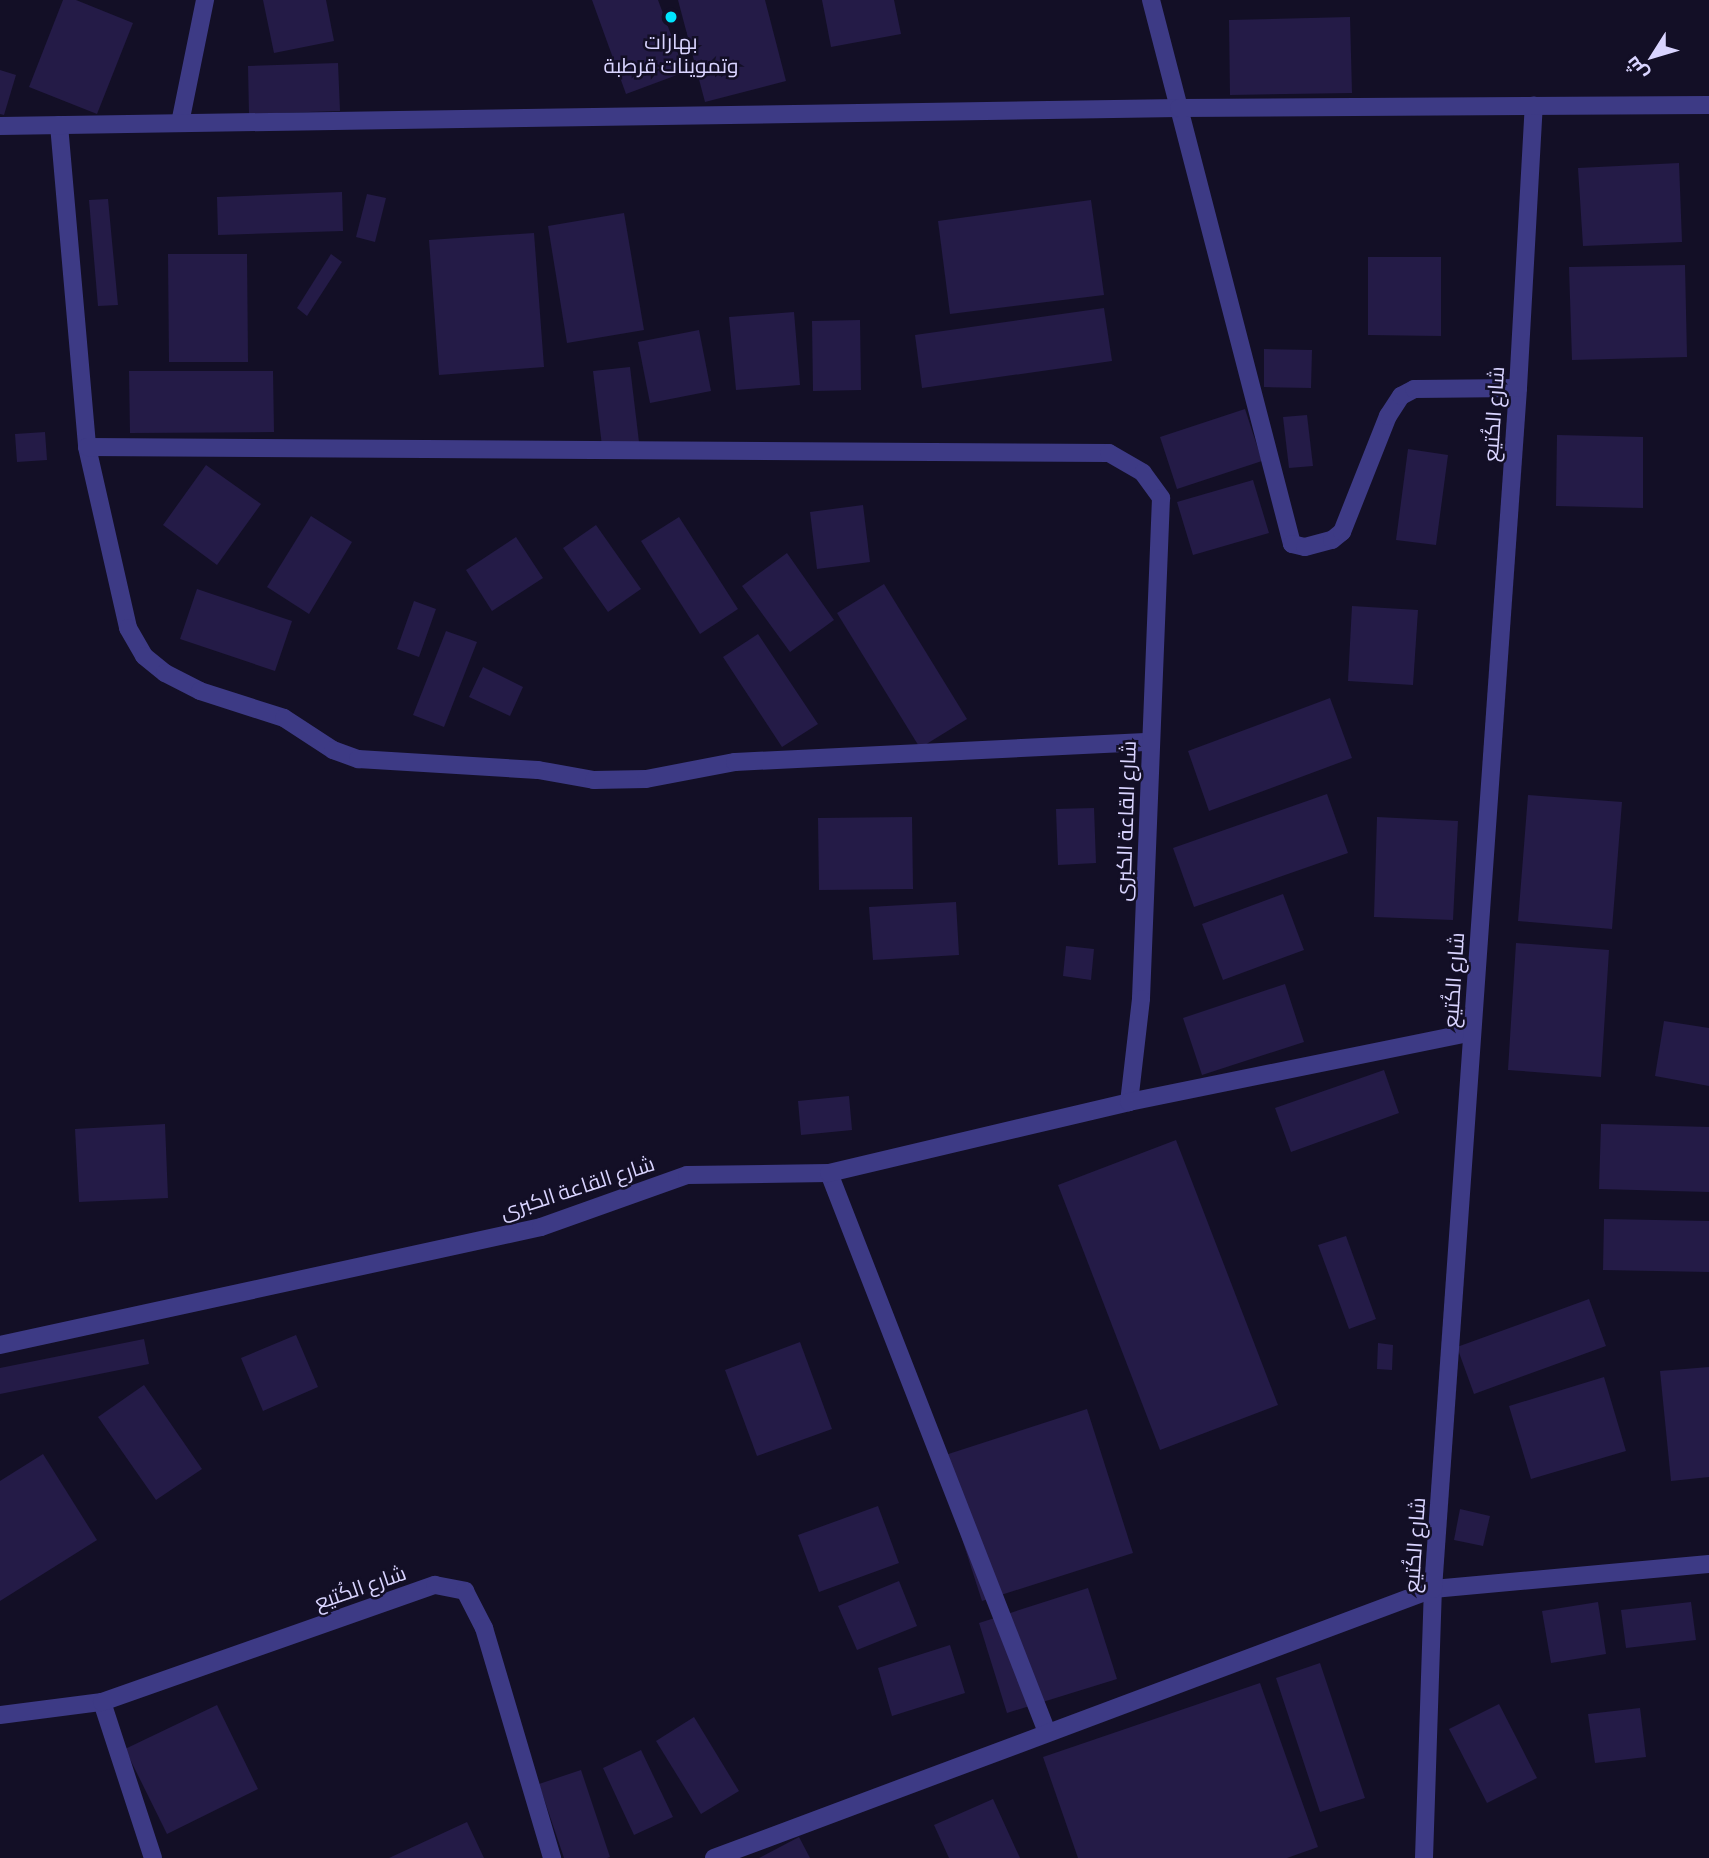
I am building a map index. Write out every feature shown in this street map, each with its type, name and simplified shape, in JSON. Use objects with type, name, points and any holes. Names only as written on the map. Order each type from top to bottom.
[{"type":"street","points":[[180,123],[205,0]]},
{"type":"street","points":[[1151,0],[1286,531],[1292,544],[1305,547],[1332,540],[1342,532],[1388,416],[1401,396],[1414,389],[1518,388]]},
{"type":"street","name":"شارع الكُتيع","points":[[1424,1858],[1433,1589],[1518,388],[1534,105]]},
{"type":"street","points":[[0,125],[1179,108],[1709,105]]},
{"type":"street","points":[[59,125],[87,447],[128,628],[144,656],[165,673],[200,691],[284,718],[333,750],[358,759],[538,770],[594,780],[646,779],[735,762],[1151,742]]},
{"type":"street","name":"شارع القاعة الكبرى","points":[[87,447],[1110,453],[1143,473],[1161,498],[1141,999],[1129,1102]]},
{"type":"street","name":"شارع القاعة الكبرى","points":[[0,1345],[541,1227],[687,1175],[828,1173],[1129,1102],[1472,1032]]},
{"type":"street","points":[[828,1173],[1047,1732]]},
{"type":"street","points":[[714,1858],[1433,1589],[1709,1564]]},
{"type":"street","name":"شارع الكُتيع","points":[[0,1715],[102,1702],[435,1585],[465,1591],[484,1628],[552,1858]]},
{"type":"street","points":[[102,1702],[153,1858]]},
{"type":"building","points":[[63,0],[76,0],[133,23],[97,114],[29,87]]},
{"type":"building","points":[[263,0],[326,0],[334,41],[274,53]]},
{"type":"building","points":[[592,0],[658,0],[685,72],[626,94]]},
{"type":"building","points":[[678,0],[765,0],[786,81],[705,102]]},
{"type":"building","points":[[822,0],[894,0],[901,34],[831,47]]},
{"type":"building","points":[[1350,17],[1352,93],[1230,95],[1229,20]]},
{"type":"building","points":[[338,63],[340,111],[249,114],[248,66]]},
{"type":"building","points":[[0,70],[16,75],[4,115],[0,114]]},
{"type":"building","points":[[1679,163],[1682,242],[1583,246],[1578,168]]},
{"type":"building","points":[[342,192],[343,231],[218,235],[217,197]]},
{"type":"building","points":[[367,194],[386,198],[375,242],[356,237]]},
{"type":"building","points":[[108,199],[118,305],[98,306],[89,200]]},
{"type":"building","points":[[1091,200],[1104,295],[950,314],[938,221]]},
{"type":"building","points":[[624,213],[644,330],[567,343],[548,226]]},
{"type":"building","points":[[534,233],[544,367],[439,375],[429,240]]},
{"type":"building","points":[[168,254],[247,254],[248,362],[169,362]]},
{"type":"building","points":[[331,254],[342,262],[307,316],[297,308]]},
{"type":"building","points":[[1368,257],[1441,257],[1441,336],[1368,335]]},
{"type":"building","points":[[1685,265],[1687,357],[1572,360],[1569,267]]},
{"type":"building","points":[[1104,308],[1112,361],[922,388],[915,335]]},
{"type":"building","points":[[794,312],[800,385],[736,390],[729,317]]},
{"type":"building","points":[[860,320],[861,390],[813,391],[812,321]]},
{"type":"building","points":[[699,330],[711,391],[650,403],[638,342]]},
{"type":"building","points":[[1264,349],[1312,350],[1311,388],[1264,387]]},
{"type":"building","points":[[630,367],[639,442],[602,446],[593,371]]},
{"type":"building","points":[[129,371],[273,371],[274,432],[130,433]]},
{"type":"building","points":[[1245,409],[1262,461],[1177,489],[1160,437]]},
{"type":"building","points":[[1307,415],[1313,466],[1289,468],[1283,417]]},
{"type":"building","points":[[45,432],[47,460],[17,462],[15,434]]},
{"type":"building","points":[[1557,435],[1643,437],[1643,508],[1556,506]]},
{"type":"building","points":[[1408,449],[1448,455],[1436,545],[1396,540]]},
{"type":"building","points":[[206,465],[261,504],[217,565],[163,525]]},
{"type":"building","points":[[1253,480],[1269,533],[1193,555],[1177,502]]},
{"type":"building","points":[[863,505],[870,562],[817,569],[810,512]]},
{"type":"building","points":[[311,516],[352,542],[309,614],[267,587]]},
{"type":"building","points":[[679,517],[738,609],[700,634],[641,541]]},
{"type":"building","points":[[596,525],[641,589],[608,612],[563,548]]},
{"type":"building","points":[[516,537],[543,578],[492,611],[466,570]]},
{"type":"building","points":[[787,553],[834,620],[790,652],[742,586]]},
{"type":"building","points":[[884,584],[967,719],[920,748],[837,613]]},
{"type":"building","points":[[197,589],[292,621],[275,671],[180,639]]},
{"type":"building","points":[[414,601],[436,609],[419,657],[397,649]]},
{"type":"building","points":[[1352,606],[1418,610],[1413,685],[1348,681]]},
{"type":"building","points":[[446,631],[477,642],[444,727],[413,715]]},
{"type":"building","points":[[758,634],[818,724],[782,747],[723,657]]},
{"type":"building","points":[[483,667],[523,687],[510,716],[469,697]]},
{"type":"building","points":[[1330,698],[1352,758],[1209,811],[1188,751]]},
{"type":"building","points":[[1327,794],[1348,853],[1194,907],[1173,848]]},
{"type":"building","points":[[1528,795],[1622,802],[1612,929],[1518,921]]},
{"type":"building","points":[[1094,808],[1096,863],[1058,865],[1056,809]]},
{"type":"building","points":[[912,817],[913,889],[819,890],[818,818]]},
{"type":"building","points":[[1377,817],[1458,821],[1453,920],[1374,917]]},
{"type":"building","points":[[1283,894],[1304,950],[1223,980],[1202,924]]},
{"type":"building","points":[[956,902],[959,955],[873,960],[869,907]]},
{"type":"building","points":[[1516,943],[1609,950],[1601,1077],[1508,1070]]},
{"type":"building","points":[[1066,946],[1094,949],[1091,980],[1063,976]]},
{"type":"building","points":[[1285,984],[1304,1042],[1202,1075],[1183,1018]]},
{"type":"building","points":[[1664,1021],[1709,1028],[1709,1086],[1655,1076]]},
{"type":"building","points":[[1384,1070],[1399,1113],[1291,1152],[1275,1108]]},
{"type":"building","points":[[849,1096],[852,1130],[801,1135],[798,1101]]},
{"type":"building","points":[[165,1124],[168,1198],[79,1202],[75,1129]]},
{"type":"building","points":[[1601,1124],[1709,1127],[1709,1192],[1599,1189]]},
{"type":"building","points":[[1176,1140],[1278,1405],[1160,1450],[1058,1185]]},
{"type":"building","points":[[1604,1219],[1709,1221],[1709,1272],[1603,1270]]},
{"type":"building","points":[[1346,1236],[1376,1319],[1349,1329],[1318,1245]]},
{"type":"building","points":[[1589,1299],[1606,1346],[1474,1394],[1457,1347]]},
{"type":"building","points":[[296,1335],[318,1387],[263,1411],[241,1358]]},
{"type":"building","points":[[144,1339],[149,1364],[0,1394],[0,1368]]},
{"type":"building","points":[[800,1342],[832,1429],[757,1456],[725,1370]]},
{"type":"building","points":[[1378,1343],[1393,1345],[1392,1370],[1377,1369]]},
{"type":"building","points":[[1709,1367],[1709,1477],[1671,1481],[1660,1371]]},
{"type":"building","points":[[1604,1377],[1626,1451],[1531,1479],[1509,1406]]},
{"type":"building","points":[[144,1385],[202,1469],[156,1500],[98,1417]]},
{"type":"building","points":[[1087,1409],[1133,1553],[982,1601],[936,1458]]},
{"type":"building","points":[[43,1454],[97,1540],[0,1601],[0,1481]]},
{"type":"building","points":[[878,1506],[899,1563],[819,1592],[798,1535]]},
{"type":"building","points":[[1460,1509],[1490,1516],[1483,1546],[1454,1540]]},
{"type":"building","points":[[899,1581],[917,1626],[857,1650],[838,1606]]},
{"type":"building","points":[[1088,1588],[1117,1679],[1007,1713],[979,1623]]},
{"type":"building","points":[[1598,1602],[1606,1654],[1551,1663],[1542,1611]]},
{"type":"building","points":[[1691,1602],[1696,1640],[1626,1648],[1621,1610]]},
{"type":"building","points":[[950,1645],[965,1693],[892,1716],[878,1668]]},
{"type":"building","points":[[1320,1663],[1365,1798],[1320,1812],[1276,1678]]},
{"type":"building","points":[[1260,1683],[1318,1847],[1287,1858],[1078,1858],[1043,1757]]},
{"type":"building","points":[[1499,1704],[1537,1778],[1487,1803],[1449,1729]]},
{"type":"building","points":[[217,1705],[258,1789],[167,1834],[125,1749]]},
{"type":"building","points":[[1640,1708],[1646,1757],[1595,1763],[1588,1714]]},
{"type":"building","points":[[694,1717],[739,1791],[701,1814],[656,1741]]},
{"type":"building","points":[[641,1750],[673,1817],[634,1835],[603,1768]]},
{"type":"building","points":[[581,1770],[610,1857],[607,1858],[564,1858],[539,1784]]},
{"type":"building","points":[[993,1799],[1020,1858],[949,1858],[934,1825]]},
{"type":"building","points":[[467,1822],[484,1858],[389,1858]]},
{"type":"building","points":[[799,1837],[810,1858],[759,1858]]},
{"type":"place","name":"بهارات وتموينات قرطبة","points":[[671,17]]}]
